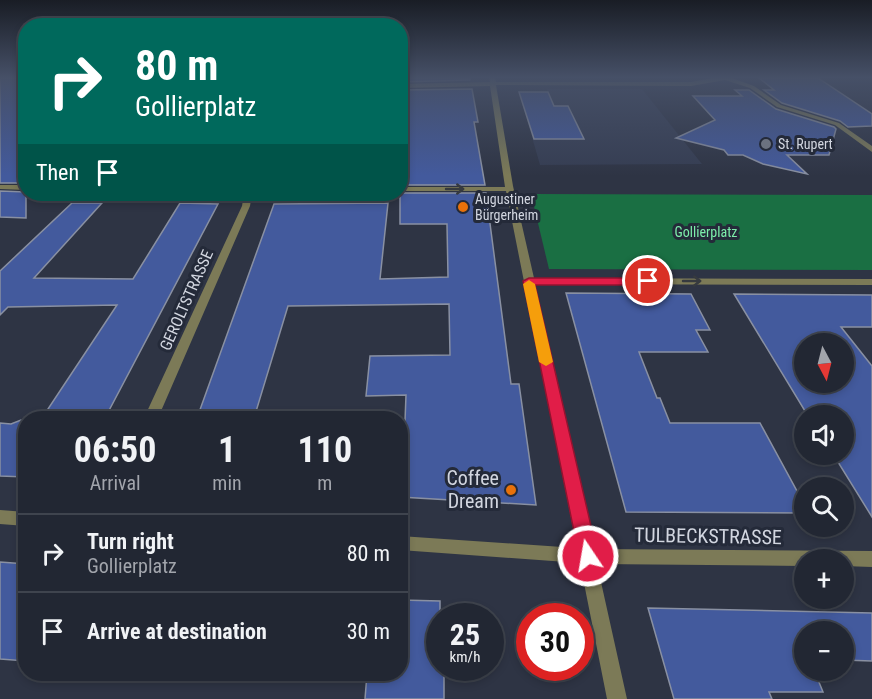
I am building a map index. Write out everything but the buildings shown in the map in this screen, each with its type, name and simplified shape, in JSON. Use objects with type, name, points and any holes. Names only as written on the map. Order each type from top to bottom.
[{"type":"street","points":[[498,111],[510,189],[617,699]]},
{"type":"street","points":[[794,111],[837,124],[872,150]]},
{"type":"street","points":[[0,188],[18,188]]},
{"type":"street","points":[[408,189],[510,189]]},
{"type":"street","name":"GEROLTSTRASSE","points":[[154,411],[247,201]]},
{"type":"street","points":[[529,281],[872,282]]},
{"type":"street","points":[[0,517],[18,518]]},
{"type":"street","name":"TULBECKSTRASSE","points":[[408,544],[588,556],[872,559]]},
{"type":"shaded area","points":[[524,111],[659,111],[702,164],[540,165]]},
{"type":"green space","name":"Gollierplatz","points":[[531,194],[872,195],[872,270],[549,269]]},
{"type":"slow traffic","points":[[529,284],[546,362]]},
{"type":"place","name":"St. Rupert","points":[[766,144]]},
{"type":"place","name":"Augustiner Bürgerheim","points":[[463,207]]},
{"type":"place","name":"Coffee Dream","points":[[511,490]]},
{"type":"route","points":[[588,556],[529,281],[648,281]]}]
